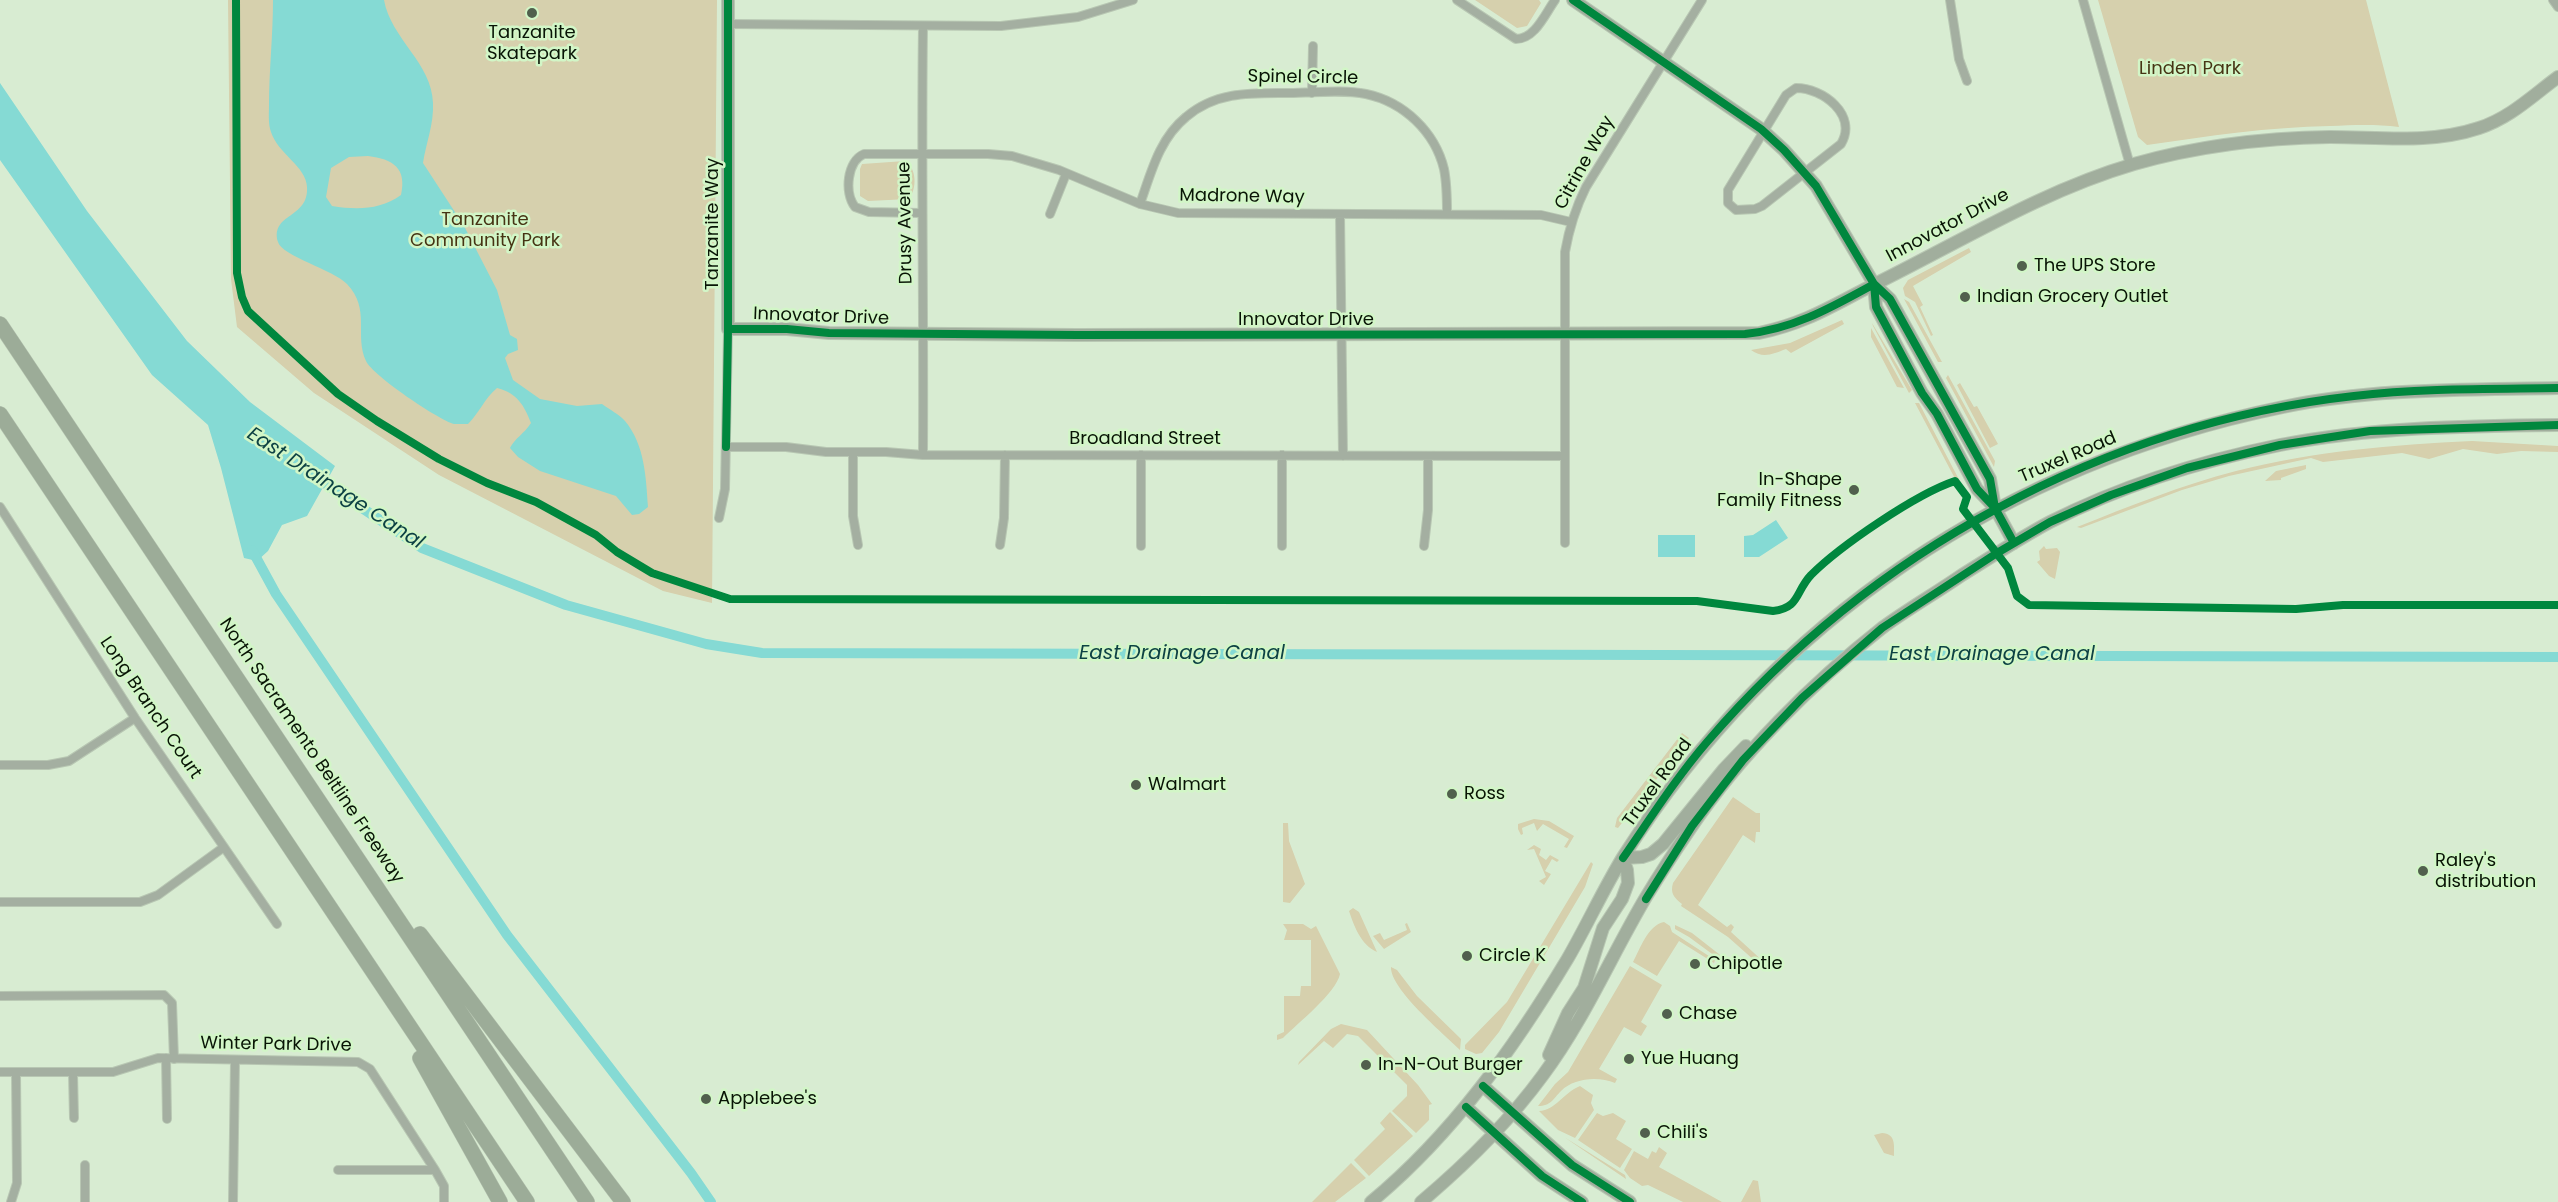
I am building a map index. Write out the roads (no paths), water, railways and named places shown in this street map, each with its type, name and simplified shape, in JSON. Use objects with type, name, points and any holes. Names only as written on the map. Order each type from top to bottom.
[{"type":"highway","name":"North Sacramento Beltline Freeway","points":[[0,324],[587,1202]]},
{"type":"highway","points":[[0,414],[527,1202]]},
{"type":"highway","points":[[0,430],[133,614]]},
{"type":"highway","points":[[329,814],[623,1202]]},
{"type":"highway","points":[[369,967],[500,1202]]},
{"type":"street","name":"Tanzanite Way","points":[[719,519],[725,489],[726,447],[728,0]]},
{"type":"street","points":[[1457,0],[1510,36],[1522,39],[1532,33],[1555,0]]},
{"type":"street","points":[[1573,0],[1763,132],[1805,172],[1830,207],[1874,284],[1890,299],[1990,479],[1995,508]]},
{"type":"street","name":"Citrine Way","points":[[1565,543],[1565,252],[1571,222],[1586,187],[1702,0]]},
{"type":"street","points":[[1950,0],[1959,59],[1967,81]]},
{"type":"street","points":[[2084,0],[2130,165]]},
{"type":"street","points":[[2553,0],[2558,7]]},
{"type":"street","points":[[728,24],[923,27],[1040,23],[1078,17],[1128,1]]},
{"type":"street","name":"Drusy Avenue","points":[[923,27],[921,213],[924,334],[923,455]]},
{"type":"street","points":[[1312,93],[1313,46]]},
{"type":"street","name":"Innovator Drive","points":[[728,329],[924,334],[1759,333],[1812,317],[2008,214],[2130,165],[2177,153],[2243,142],[2330,137],[2415,139],[2466,132],[2481,128],[2512,113],[2558,77]]},
{"type":"street","points":[[1796,88],[1816,91],[1833,102],[1843,118],[1845,137],[1841,144],[1805,172],[1762,206],[1741,211],[1731,207],[1726,196],[1786,95],[1796,88]]},
{"type":"street","name":"Spinel Circle","points":[[1140,204],[1165,140],[1176,126],[1198,108],[1213,100],[1237,94],[1366,94],[1383,99],[1410,115],[1422,128],[1440,156],[1446,183],[1447,214]]},
{"type":"street","name":"Madrone Way","points":[[921,213],[869,212],[855,207],[850,199],[850,169],[853,162],[864,154],[1012,156],[1036,162],[1140,204],[1178,213],[1541,215],[1571,222]]},
{"type":"street","points":[[1050,214],[1066,174]]},
{"type":"street","points":[[1340,214],[1343,456]]},
{"type":"street","points":[[1874,284],[1876,307],[1922,393],[1937,414],[1977,489],[1995,508],[2014,543]]},
{"type":"street","name":"Truxel Road","points":[[1371,1202],[1424,1152],[1483,1086],[1567,958],[1623,858],[1675,783],[1707,742],[1822,627],[1880,581],[1923,551],[1995,508],[2029,491],[2118,453],[2187,430],[2284,406],[2390,393],[2558,388]]},
{"type":"street","points":[[1421,1202],[1462,1168],[1513,1113],[1543,1076],[1595,993],[1646,899],[1692,826],[1743,760],[1802,698],[1882,628],[2050,522],[2138,484],[2187,468],[2280,445],[2370,431],[2558,424]]},
{"type":"street","name":"Broadland Street","points":[[726,447],[786,447],[853,453],[886,452],[923,455],[1565,456]]},
{"type":"street","points":[[853,453],[853,516],[858,545]]},
{"type":"street","points":[[1000,546],[1004,518],[1005,455]]},
{"type":"street","points":[[1141,455],[1141,546]]},
{"type":"street","points":[[1282,455],[1282,546]]},
{"type":"street","points":[[1424,546],[1428,510],[1428,456]]},
{"type":"street","name":"Long Branch Court","points":[[0,507],[3,520],[135,718],[277,924]]},
{"type":"street","points":[[0,765],[48,765],[69,761],[135,718]]},
{"type":"street","points":[[1532,1088],[1568,1013],[1584,988],[1603,928],[1622,899],[1628,883],[1628,870],[1623,858],[1651,854],[1663,844],[1724,769],[1751,741],[1768,733]]},
{"type":"street","points":[[0,902],[140,902],[158,896],[224,848]]},
{"type":"street","points":[[0,996],[164,995],[172,1003],[167,1119]]},
{"type":"street","name":"Winter Park Drive","points":[[0,1072],[113,1072],[148,1060],[170,1058],[358,1062],[366,1065],[435,1170]]},
{"type":"street","points":[[233,1202],[235,1061]]},
{"type":"street","points":[[73,1072],[74,1118]]},
{"type":"street","points":[[11,1202],[17,1183],[16,1073]]},
{"type":"street","points":[[1483,1086],[1572,1165],[1630,1202]]},
{"type":"street","points":[[1466,1107],[1542,1176],[1582,1202]]},
{"type":"street","points":[[84,1202],[86,1165]]},
{"type":"street","points":[[338,1170],[435,1170],[444,1186],[444,1202]]},
{"type":"water","points":[[273,0],[384,0],[394,27],[419,63],[431,89],[432,118],[423,163],[464,226],[497,290],[510,335],[517,339],[518,350],[508,354],[505,358],[513,380],[540,399],[577,406],[602,404],[625,421],[637,440],[645,473],[648,507],[639,514],[632,515],[616,496],[540,471],[518,457],[510,448],[531,423],[522,405],[510,393],[497,388],[468,424],[454,424],[446,421],[407,397],[381,377],[366,361],[361,342],[358,303],[347,284],[298,258],[278,242],[279,226],[302,205],[307,187],[302,173],[279,147],[270,129],[269,92]],"holes":[[[349,157],[377,157],[396,166],[400,172],[401,195],[385,204],[368,208],[332,206],[326,197],[331,168]]]},
{"type":"water","points":[[0,83],[87,211],[187,341],[250,402],[335,466],[307,516],[282,525],[268,551],[257,561],[244,558],[208,425],[152,375],[0,160]]},
{"type":"water","points":[[1776,520],[1788,538],[1759,557],[1744,557],[1744,536],[1753,535]]},
{"type":"water","points":[[1658,535],[1695,535],[1695,557],[1658,557]]},
{"type":"waterway","name":"East Drainage Canal","points":[[314,476],[422,548],[566,605],[706,644],[762,653],[2558,657]]},
{"type":"waterway","points":[[252,550],[276,594],[507,935],[711,1202]]},
{"type":"place","name":"Tanzanite Skatepark","points":[[532,13]]},
{"type":"place","name":"The UPS Store","points":[[2022,266]]},
{"type":"place","name":"Indian Grocery Outlet","points":[[1965,297]]},
{"type":"place","name":"In-Shape Family Fitness","points":[[1854,490]]},
{"type":"place","name":"Walmart","points":[[1136,785]]},
{"type":"place","name":"Ross","points":[[1452,794]]},
{"type":"place","name":"Raley's distribution","points":[[2423,871]]},
{"type":"place","name":"Circle K","points":[[1467,956]]},
{"type":"place","name":"Chipotle","points":[[1695,964]]},
{"type":"place","name":"Chase","points":[[1667,1014]]},
{"type":"place","name":"Yue Huang","points":[[1629,1059]]},
{"type":"place","name":"In-N-Out Burger","points":[[1366,1065]]},
{"type":"place","name":"Applebee's","points":[[706,1099]]},
{"type":"place","name":"Chili's","points":[[1645,1133]]},
{"type":"park label","name":"Linden Park","points":[[2190,69]]},
{"type":"park label","name":"Tanzanite Community Park","points":[[485,230]]}]
